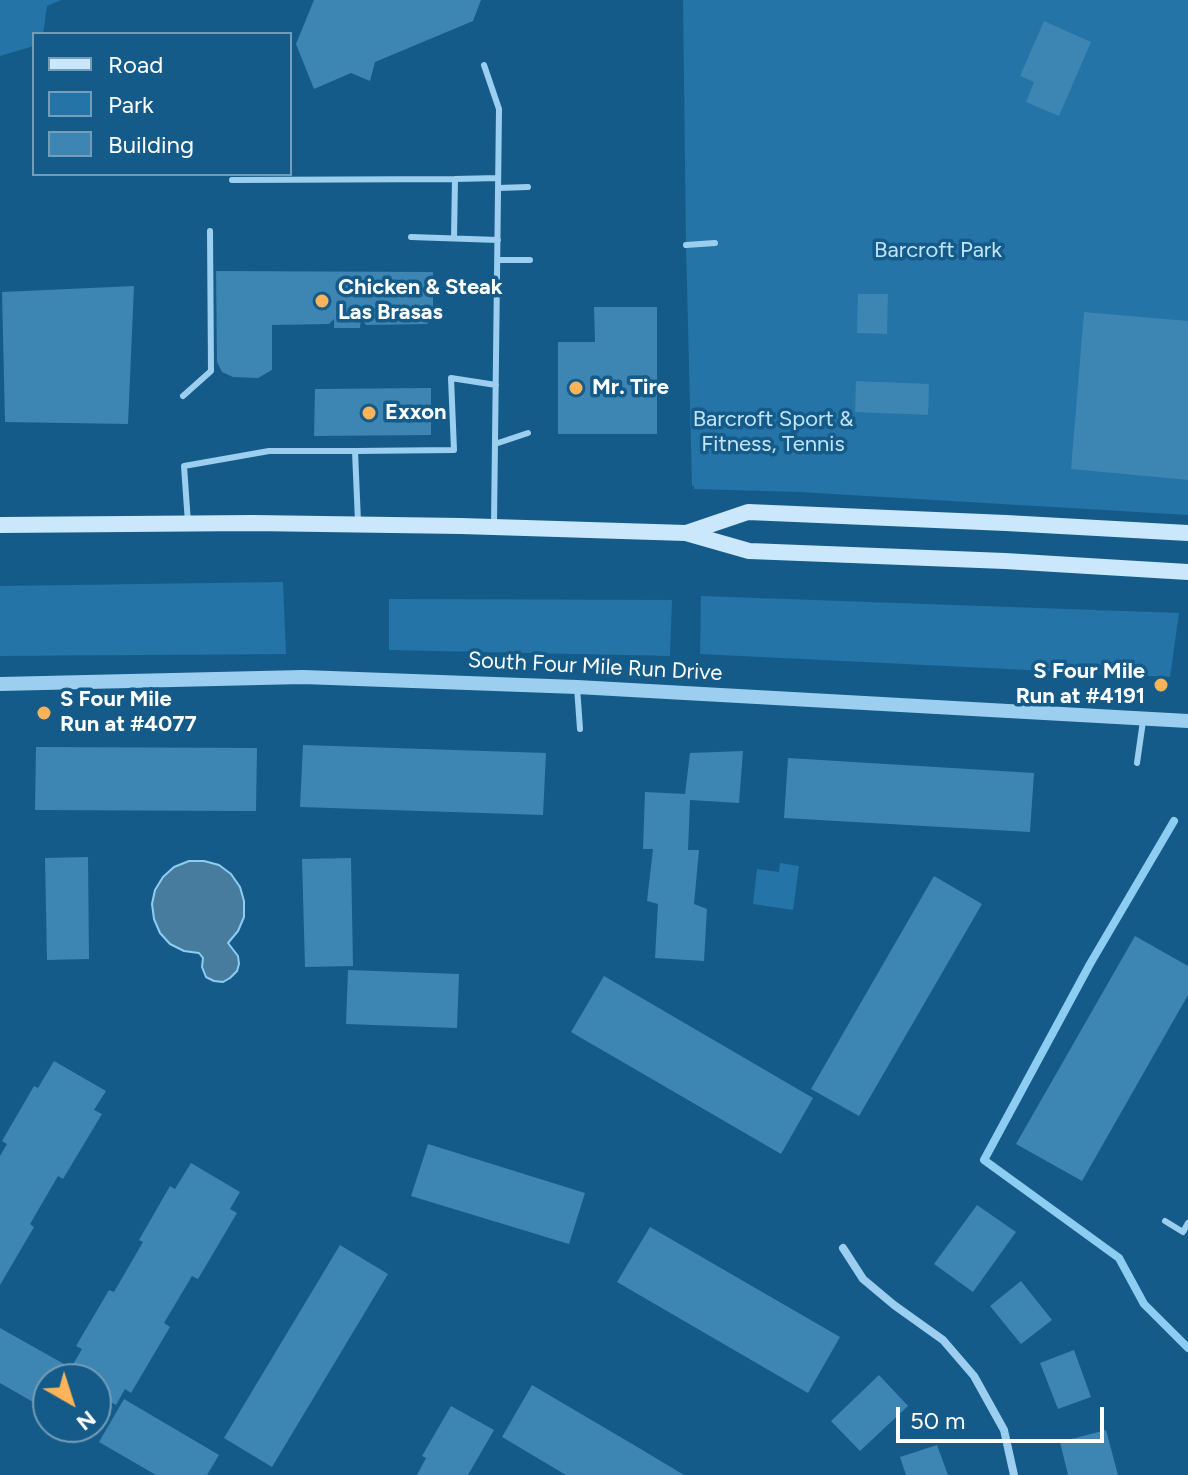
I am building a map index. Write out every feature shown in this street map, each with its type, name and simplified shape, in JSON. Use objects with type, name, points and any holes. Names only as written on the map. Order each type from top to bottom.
[{"type":"main road","points":[[686,533],[748,512],[1188,533]]},
{"type":"main road","points":[[0,525],[188,523],[686,533],[749,551],[1188,572]]},
{"type":"street","name":"South Four Mile Run Drive","points":[[0,684],[303,677],[577,687],[1188,721]]},
{"type":"street","points":[[843,1248],[863,1279],[943,1340],[974,1376],[1004,1430],[1014,1475]]},
{"type":"lane","points":[[484,65],[499,109],[494,527]]},
{"type":"lane","points":[[232,180],[498,178]]},
{"type":"lane","points":[[454,238],[455,179]]},
{"type":"lane","points":[[498,188],[528,187]]},
{"type":"lane","points":[[183,396],[211,371],[210,231]]},
{"type":"lane","points":[[411,237],[498,240]]},
{"type":"lane","points":[[686,245],[715,243]]},
{"type":"lane","points":[[498,260],[530,260]]},
{"type":"lane","points":[[188,523],[184,466],[269,451],[454,450],[451,378],[496,385]]},
{"type":"lane","points":[[495,444],[528,433]]},
{"type":"lane","points":[[355,451],[358,525]]},
{"type":"lane","points":[[577,687],[580,729]]},
{"type":"lane","points":[[1137,763],[1143,717]]},
{"type":"lane","points":[[1165,1221],[1183,1232],[1188,1223]]},
{"type":"green space","points":[[0,0],[61,0],[47,6],[43,32],[32,32],[32,47],[0,56]]},
{"type":"green space","name":"Barcroft Park","points":[[683,0],[1188,0],[1188,515],[799,492],[694,489],[686,245]]},
{"type":"green space","points":[[283,582],[286,654],[0,656],[0,586]]},
{"type":"green space","points":[[701,596],[1179,613],[1170,677],[700,654]]},
{"type":"green space","points":[[389,599],[672,600],[670,656],[389,650]]},
{"type":"green space","points":[[780,863],[799,866],[793,910],[753,904],[757,869],[779,872]]},
{"type":"shaded area","points":[[189,861],[219,865],[231,874],[240,887],[244,901],[244,917],[228,943],[238,956],[239,964],[237,971],[223,982],[206,977],[203,958],[199,953],[184,951],[170,944],[160,933],[154,919],[152,904],[155,890],[174,867]]},
{"type":"building","points":[[314,0],[481,0],[473,21],[375,62],[370,81],[351,73],[314,89],[296,44]]},
{"type":"building","points":[[1044,21],[1091,42],[1059,116],[1026,102],[1034,82],[1020,76]]},
{"type":"building","points":[[216,271],[433,272],[433,318],[427,324],[366,325],[361,318],[360,328],[334,328],[334,319],[329,324],[272,325],[272,370],[258,378],[233,377],[222,372],[217,362]]},
{"type":"building","points":[[134,286],[128,424],[5,422],[2,292]]},
{"type":"building","points":[[858,294],[888,294],[887,334],[857,333]]},
{"type":"building","points":[[594,307],[657,307],[657,434],[558,434],[558,342],[595,342]]},
{"type":"building","points":[[1084,312],[1188,321],[1188,480],[1071,469]]},
{"type":"building","points":[[856,381],[929,384],[928,415],[855,412]]},
{"type":"building","points":[[431,388],[431,435],[314,436],[315,389]]},
{"type":"building","points":[[303,745],[546,753],[543,815],[300,807]]},
{"type":"building","points":[[36,747],[257,748],[256,811],[35,810]]},
{"type":"building","points":[[743,751],[739,803],[690,800],[688,850],[699,850],[694,904],[707,909],[704,961],[655,958],[658,904],[647,901],[653,849],[643,849],[645,792],[685,794],[690,753]]},
{"type":"building","points":[[788,758],[1034,773],[1030,832],[784,818]]},
{"type":"building","points":[[88,857],[89,959],[47,960],[45,858]]},
{"type":"building","points":[[351,858],[353,966],[305,967],[302,859]]},
{"type":"building","points":[[934,876],[982,904],[859,1116],[811,1089]]},
{"type":"building","points":[[1135,936],[1188,966],[1188,995],[1082,1181],[1016,1144]]},
{"type":"building","points":[[348,970],[459,974],[457,1028],[346,1024]]},
{"type":"building","points":[[604,976],[813,1098],[781,1154],[571,1032]]},
{"type":"building","points":[[54,1061],[106,1091],[94,1110],[102,1114],[63,1179],[58,1176],[30,1224],[34,1227],[0,1285],[0,1156],[7,1144],[2,1141],[34,1086],[38,1088]]},
{"type":"building","points":[[428,1144],[585,1193],[569,1244],[411,1196]]},
{"type":"building","points":[[191,1163],[240,1192],[230,1209],[237,1213],[198,1279],[192,1276],[164,1323],[170,1327],[131,1393],[125,1389],[116,1405],[112,1403],[112,1363],[74,1363],[82,1349],[76,1346],[109,1290],[114,1292],[170,1186],[175,1189]]},
{"type":"building","points":[[977,1205],[1016,1232],[973,1292],[934,1264]]},
{"type":"building","points":[[650,1227],[840,1337],[808,1393],[617,1282]]},
{"type":"building","points":[[340,1245],[388,1274],[272,1467],[224,1438]]},
{"type":"building","points":[[1021,1281],[1052,1320],[1021,1344],[990,1306]]},
{"type":"building","points":[[0,1328],[62,1363],[32,1363],[32,1401],[0,1383]]},
{"type":"building","points":[[1074,1350],[1091,1397],[1058,1409],[1040,1363]]},
{"type":"building","points":[[879,1375],[908,1406],[860,1451],[831,1421]]},
{"type":"building","points":[[532,1385],[684,1475],[566,1475],[502,1437]]},
{"type":"building","points":[[124,1399],[219,1455],[207,1475],[156,1475],[101,1443],[112,1443],[112,1420]]},
{"type":"building","points":[[451,1406],[494,1430],[468,1475],[417,1475],[426,1458],[422,1456]]},
{"type":"building","points":[[1106,1430],[1118,1475],[1068,1475],[1060,1442]]},
{"type":"building","points":[[937,1445],[948,1475],[906,1475],[900,1457]]},
{"type":"waterway","points":[[1174,821],[1090,964],[984,1160],[1119,1258],[1144,1304],[1188,1348]]},
{"type":"place","name":"Chicken & Steak Las Brasas","points":[[322,301]]},
{"type":"place","name":"Mr. Tire","points":[[576,388]]},
{"type":"place","name":"Exxon","points":[[369,413]]},
{"type":"place","name":"S Four Mile Run at #4191","points":[[1161,685]]},
{"type":"place","name":"S Four Mile Run at #4077","points":[[44,713]]},
{"type":"park label","name":"Barcroft Sport & Fitness, Tennis","points":[[773,432]]}]
